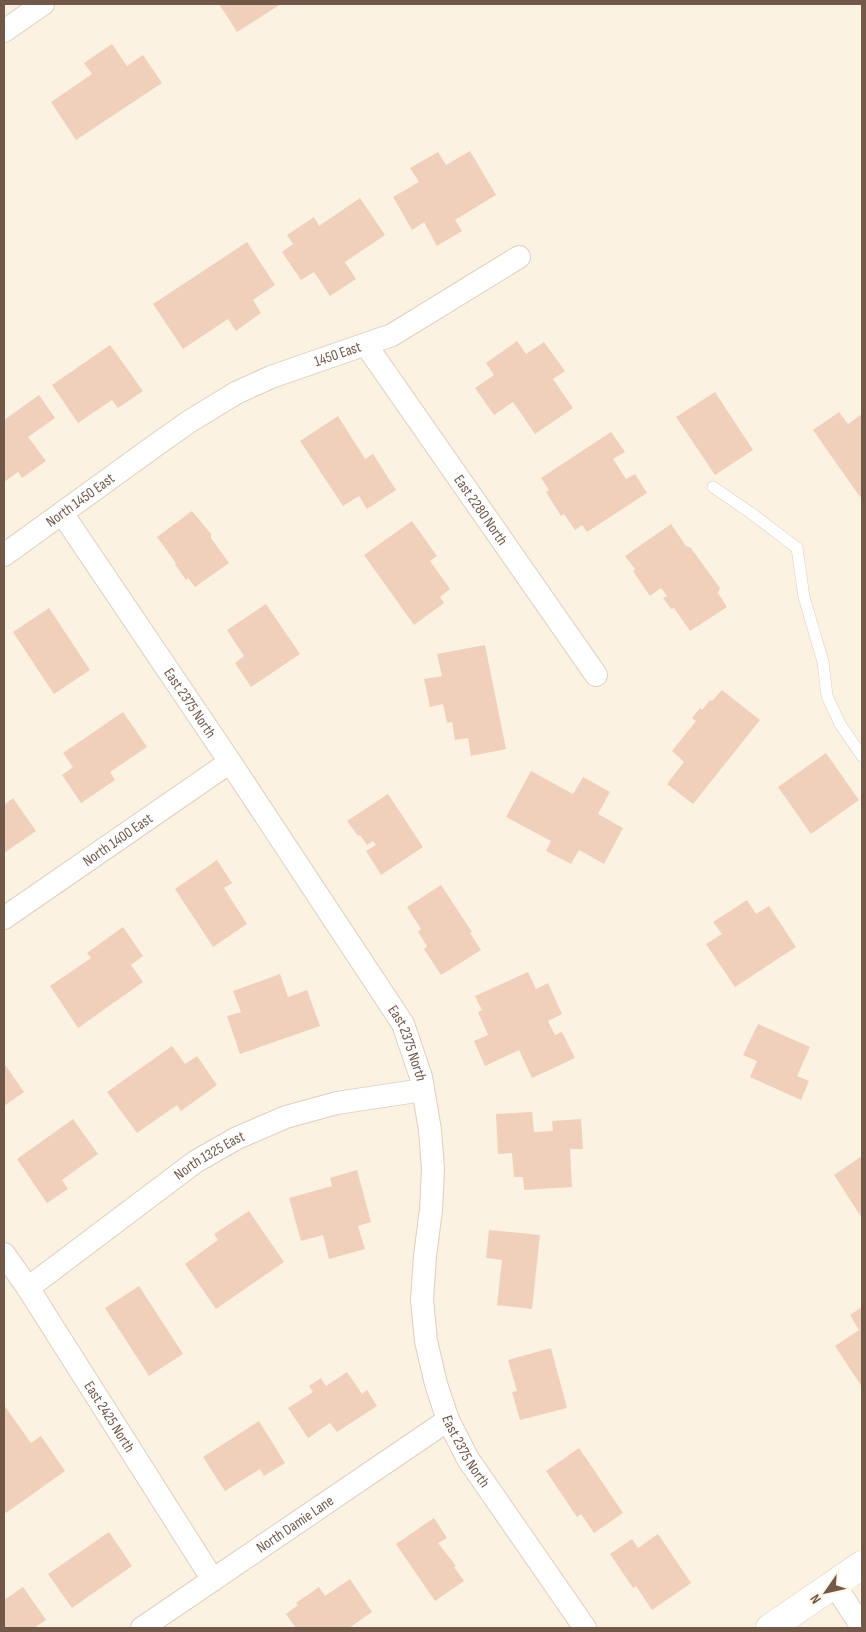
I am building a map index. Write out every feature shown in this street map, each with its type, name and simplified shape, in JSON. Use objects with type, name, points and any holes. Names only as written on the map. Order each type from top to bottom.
[{"type":"main road","points":[[770,1628],[862,1565]]},
{"type":"street","points":[[4,31],[43,4]]},
{"type":"street","name":"1450 East","points":[[156,445],[190,421],[236,393],[271,377],[392,335],[519,257]]},
{"type":"street","name":"East 2280 North","points":[[366,345],[596,675]]},
{"type":"street","name":"North 1450 East","points":[[4,555],[156,445]]},
{"type":"street","name":"East 2375 North","points":[[62,513],[230,762],[403,1024],[421,1077],[430,1130],[433,1169],[422,1300],[426,1341],[436,1384],[448,1420],[468,1459],[584,1628]]},
{"type":"street","name":"North 1400 East","points":[[4,918],[230,762]]},
{"type":"street","name":"North 1325 East","points":[[28,1288],[195,1162],[237,1138],[286,1118],[337,1103],[423,1090]]},
{"type":"street","name":"East 2425 North","points":[[4,1254],[28,1288],[214,1580]]},
{"type":"street","name":"North Damie Lane","points":[[142,1628],[448,1420]]},
{"type":"street","points":[[834,1584],[862,1627]]},
{"type":"lane","points":[[713,487],[797,548],[804,597],[823,662],[827,696],[840,724],[862,756]]},
{"type":"building","points":[[219,4],[281,4],[237,32]]},
{"type":"building","points":[[112,44],[127,66],[143,55],[162,83],[76,140],[51,102],[92,74],[84,63]]},
{"type":"building","points":[[470,151],[496,195],[455,220],[462,231],[437,246],[424,222],[412,230],[393,197],[419,182],[410,168],[438,152],[446,165]]},
{"type":"building","points":[[360,198],[385,235],[345,262],[356,279],[330,296],[314,272],[301,280],[282,252],[293,244],[287,235],[314,217],[319,226]]},
{"type":"building","points":[[247,242],[275,285],[253,300],[261,313],[236,331],[228,319],[183,349],[153,304]]},
{"type":"building","points":[[517,341],[526,354],[544,342],[565,371],[553,379],[573,408],[535,434],[513,402],[494,415],[475,388],[494,375],[486,363]]},
{"type":"building","points":[[110,345],[143,391],[118,408],[112,400],[78,423],[52,385]]},
{"type":"building","points":[[715,392],[753,450],[715,475],[676,417]]},
{"type":"building","points":[[39,395],[55,418],[28,437],[46,461],[22,478],[18,472],[4,482],[4,420]]},
{"type":"building","points":[[839,412],[848,424],[862,414],[862,495],[860,497],[813,430]]},
{"type":"building","points":[[338,416],[365,459],[373,454],[396,490],[367,509],[359,496],[343,506],[300,441]]},
{"type":"building","points":[[611,432],[625,452],[613,459],[626,479],[635,474],[647,493],[587,532],[582,525],[575,530],[564,514],[561,516],[546,492],[549,490],[541,478]]},
{"type":"building","points":[[192,511],[211,534],[211,538],[229,563],[195,587],[188,578],[186,580],[157,537]]},
{"type":"building","points":[[412,521],[437,556],[430,561],[450,589],[440,597],[444,603],[414,625],[364,555]]},
{"type":"building","points":[[671,524],[720,588],[718,593],[727,607],[690,631],[674,608],[671,609],[663,598],[667,596],[661,588],[650,596],[633,571],[635,569],[625,556]]},
{"type":"building","points":[[266,604],[300,654],[251,687],[235,663],[244,656],[227,630]]},
{"type":"building","points":[[49,608],[90,670],[54,694],[13,632]]},
{"type":"building","points":[[485,645],[506,749],[471,756],[468,738],[455,740],[452,722],[447,723],[443,704],[430,707],[424,679],[442,676],[437,654]]},
{"type":"building","points":[[722,690],[760,720],[693,804],[667,784],[684,762],[672,751],[696,721],[692,718],[700,708],[702,710]]},
{"type":"building","points":[[123,712],[147,747],[110,772],[115,780],[81,803],[62,775],[73,767],[63,753]]},
{"type":"building","points":[[826,753],[859,800],[811,834],[778,787]]},
{"type":"building","points":[[531,771],[573,794],[583,777],[610,792],[598,814],[623,828],[604,864],[579,850],[571,864],[546,851],[551,841],[506,817]]},
{"type":"building","points":[[388,794],[423,847],[381,875],[366,851],[376,845],[373,841],[367,845],[347,821]]},
{"type":"building","points":[[13,798],[36,831],[4,853],[4,805]]},
{"type":"building","points":[[217,860],[232,883],[224,888],[247,924],[213,947],[175,889]]},
{"type":"building","points":[[441,885],[472,932],[470,933],[481,950],[441,975],[424,949],[427,946],[418,932],[421,929],[407,907]]},
{"type":"building","points":[[747,900],[756,914],[769,906],[796,947],[735,987],[706,944],[722,934],[713,922]]},
{"type":"building","points":[[123,927],[143,956],[131,965],[143,982],[78,1028],[50,986],[91,958],[87,953]]},
{"type":"building","points":[[528,972],[536,989],[548,983],[562,1014],[548,1021],[555,1035],[562,1032],[575,1058],[532,1078],[519,1050],[485,1066],[474,1041],[488,1035],[478,1012],[482,1010],[475,996]]},
{"type":"building","points":[[280,974],[288,997],[307,990],[320,1026],[240,1054],[227,1016],[241,1012],[233,991]]},
{"type":"building","points":[[758,1024],[810,1047],[797,1076],[809,1081],[801,1100],[750,1077],[757,1061],[743,1055]]},
{"type":"building","points":[[172,1046],[185,1064],[197,1056],[217,1085],[181,1111],[177,1105],[137,1133],[107,1092]]},
{"type":"building","points":[[4,1063],[24,1092],[4,1106]]},
{"type":"building","points":[[532,1112],[534,1132],[553,1131],[552,1121],[581,1119],[583,1149],[570,1149],[572,1187],[524,1190],[523,1177],[514,1177],[512,1153],[498,1154],[496,1114]]},
{"type":"building","points":[[73,1119],[98,1154],[62,1180],[68,1189],[47,1203],[17,1159]]},
{"type":"building","points":[[862,1156],[862,1218],[834,1175]]},
{"type":"building","points":[[357,1170],[371,1222],[358,1226],[365,1249],[329,1259],[323,1235],[301,1241],[289,1198],[332,1186],[330,1178]]},
{"type":"building","points":[[249,1211],[284,1262],[216,1309],[185,1264],[218,1240],[214,1234]]},
{"type":"building","points":[[489,1230],[540,1235],[532,1309],[497,1305],[502,1260],[486,1258]]},
{"type":"building","points":[[139,1286],[183,1354],[149,1376],[105,1308]]},
{"type":"building","points":[[862,1307],[862,1387],[835,1346],[859,1330],[850,1315]]},
{"type":"building","points":[[551,1348],[567,1408],[520,1420],[512,1392],[517,1391],[508,1360]]},
{"type":"building","points":[[347,1372],[362,1394],[367,1390],[377,1406],[337,1432],[330,1423],[308,1438],[288,1408],[313,1392],[309,1386],[321,1378],[326,1386]]},
{"type":"building","points":[[4,1405],[31,1443],[41,1436],[65,1471],[6,1513],[4,1510]]},
{"type":"building","points":[[259,1421],[285,1463],[264,1476],[260,1469],[225,1491],[203,1457]]},
{"type":"building","points":[[579,1448],[623,1513],[594,1533],[581,1514],[577,1517],[546,1471]]},
{"type":"building","points":[[434,1518],[447,1538],[438,1543],[456,1566],[454,1567],[464,1581],[435,1601],[396,1544]]},
{"type":"building","points":[[109,1532],[132,1566],[72,1608],[48,1574]]},
{"type":"building","points":[[658,1534],[691,1583],[652,1610],[636,1586],[633,1588],[610,1554],[632,1539],[638,1548]]},
{"type":"building","points":[[350,1579],[372,1612],[349,1628],[296,1628],[286,1614],[298,1605],[296,1603],[319,1587],[325,1596]]},
{"type":"building","points":[[23,1587],[46,1620],[34,1628],[4,1628],[4,1600]]}]
